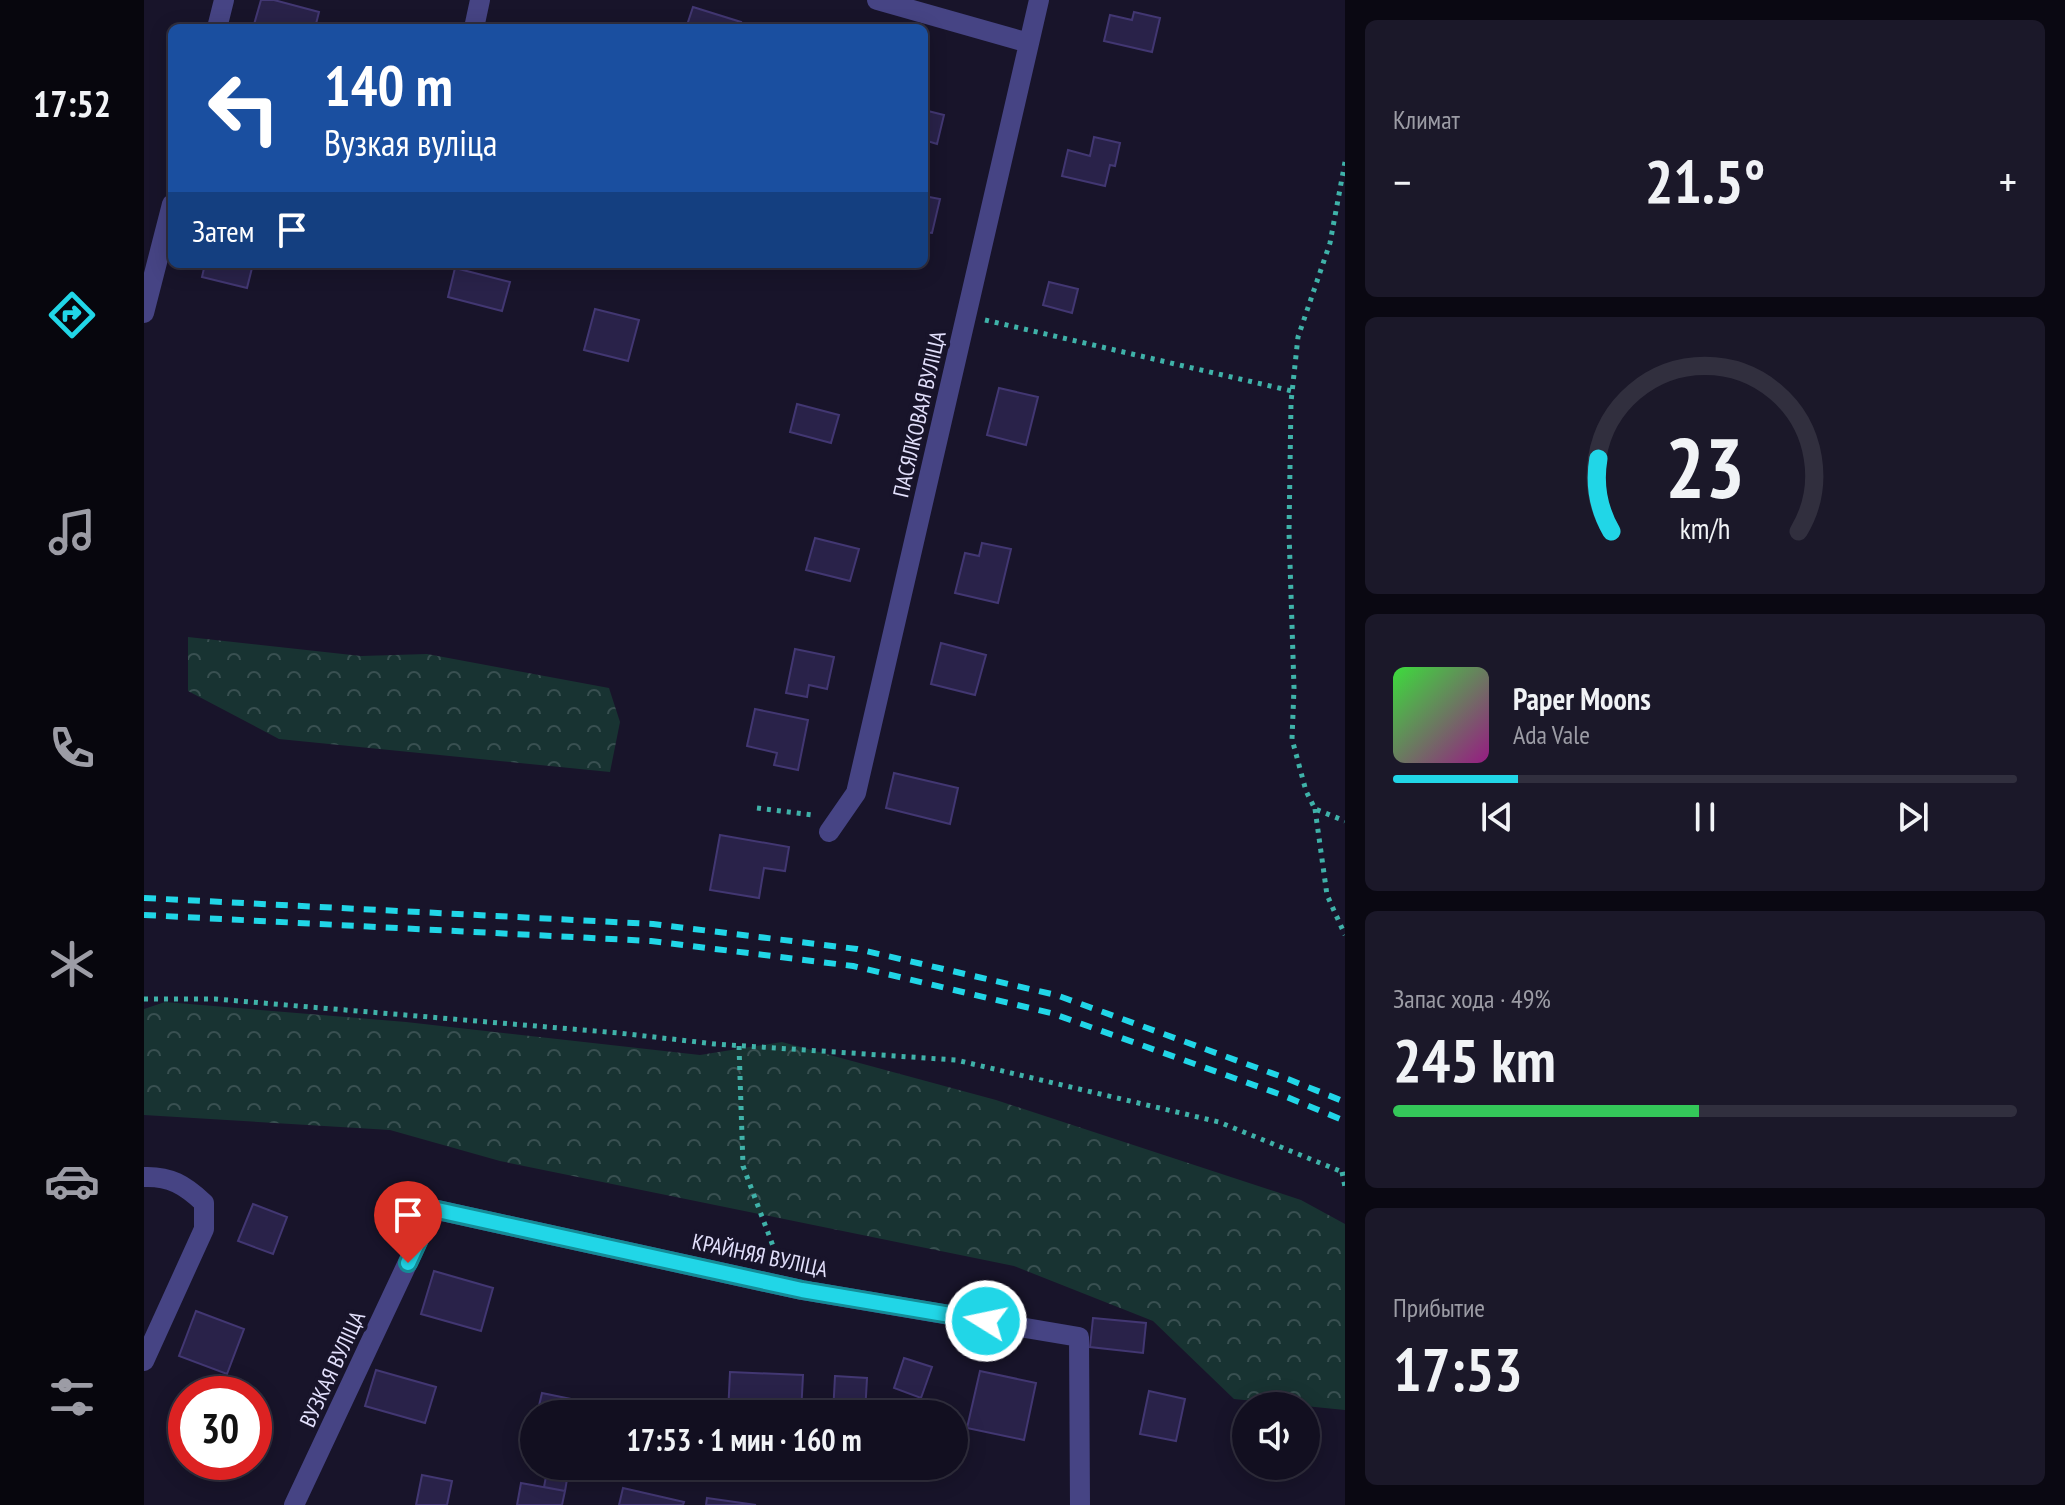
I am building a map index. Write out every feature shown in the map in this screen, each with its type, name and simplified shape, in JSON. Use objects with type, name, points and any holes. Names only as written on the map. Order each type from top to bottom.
[{"type":"street","points":[[218,24],[224,0]]},
{"type":"street","points":[[475,24],[480,0]]},
{"type":"street","points":[[877,0],[1029,43]]},
{"type":"street","name":"ПАСЯЛКОВАЯ ВУЛІЦА","points":[[833,825],[856,793],[1039,0]]},
{"type":"street","points":[[144,313],[168,220]]},
{"type":"street","points":[[144,1177],[162,1176],[186,1186],[204,1203],[204,1229],[144,1361]]},
{"type":"street","name":"КРАЙНЯЯ ВУЛІЦА","points":[[433,1209],[802,1290],[1079,1337],[1080,1505]]},
{"type":"street","name":"ВУЗКАЯ ВУЛІЦА","points":[[294,1505],[433,1209]]},
{"type":"path","points":[[1345,162],[1330,243],[1298,337],[1292,391],[1289,500],[1294,688],[1292,739],[1306,791],[1315,809],[1327,895],[1345,935]]},
{"type":"path","points":[[966,316],[1292,391]]},
{"type":"path","points":[[757,808],[833,825]]},
{"type":"path","points":[[1315,809],[1345,821]]},
{"type":"path","points":[[144,999],[215,999],[739,1046],[956,1060],[1219,1122],[1343,1172],[1345,1187]]},
{"type":"path","points":[[739,1046],[743,1166],[773,1246],[802,1290]]},
{"type":"green space","points":[[188,637],[361,656],[427,654],[609,688],[620,722],[610,772],[279,739],[188,691]]},
{"type":"green space","points":[[165,1002],[406,1022],[700,1055],[782,1042],[996,1100],[1301,1200],[1345,1224],[1345,1410],[1320,1408],[1320,1392],[1232,1392],[1232,1397],[1153,1321],[1014,1266],[500,1161],[390,1130],[144,1115],[144,1009]]},
{"type":"building","points":[[261,0],[274,0],[319,12],[316,24],[254,24]]},
{"type":"building","points":[[693,7],[741,22],[740,24],[687,24]]},
{"type":"building","points":[[1134,12],[1160,18],[1152,52],[1104,41],[1110,15],[1132,20]]},
{"type":"building","points":[[928,111],[944,115],[937,144],[928,141]]},
{"type":"building","points":[[1094,137],[1120,143],[1115,166],[1110,165],[1105,186],[1062,176],[1068,150],[1090,156]]},
{"type":"building","points":[[928,197],[940,199],[932,233],[928,232]]},
{"type":"building","points":[[204,268],[252,268],[247,288],[202,277]]},
{"type":"building","points":[[455,268],[510,282],[502,311],[448,297]]},
{"type":"building","points":[[1049,282],[1078,289],[1072,313],[1043,305]]},
{"type":"building","points":[[595,309],[639,320],[628,361],[584,350]]},
{"type":"building","points":[[999,388],[1038,397],[1026,445],[987,435]]},
{"type":"building","points":[[797,404],[839,415],[831,443],[790,432]]},
{"type":"building","points":[[815,538],[859,549],[850,581],[806,570]]},
{"type":"building","points":[[982,543],[1011,549],[998,603],[955,593],[965,553],[979,556]]},
{"type":"building","points":[[941,643],[986,655],[975,695],[931,684]]},
{"type":"building","points":[[795,649],[834,657],[827,689],[809,685],[807,697],[786,693]]},
{"type":"building","points":[[755,709],[808,720],[798,770],[774,765],[777,753],[747,746]]},
{"type":"building","points":[[894,773],[958,788],[950,824],[886,808]]},
{"type":"building","points":[[720,835],[789,847],[785,871],[764,868],[759,898],[710,890]]},
{"type":"building","points":[[253,1204],[287,1217],[273,1254],[238,1241]]},
{"type":"building","points":[[434,1271],[493,1288],[481,1331],[421,1314]]},
{"type":"building","points":[[196,1311],[244,1329],[227,1374],[179,1356]]},
{"type":"building","points":[[1093,1318],[1146,1323],[1143,1353],[1090,1347]]},
{"type":"building","points":[[904,1358],[932,1367],[921,1398],[894,1388]]},
{"type":"building","points":[[376,1370],[436,1387],[425,1423],[365,1406]]},
{"type":"building","points":[[980,1371],[1036,1383],[1024,1440],[968,1428]]},
{"type":"building","points":[[730,1372],[803,1375],[802,1400],[729,1400]]},
{"type":"building","points":[[835,1376],[867,1378],[866,1400],[834,1400]]},
{"type":"building","points":[[1149,1391],[1185,1399],[1176,1441],[1140,1434]]},
{"type":"building","points":[[542,1393],[576,1400],[540,1400]]},
{"type":"building","points":[[422,1475],[452,1481],[447,1505],[416,1505]]},
{"type":"building","points":[[545,1480],[567,1480],[565,1491],[544,1487]]},
{"type":"building","points":[[521,1483],[565,1491],[562,1505],[517,1505]]},
{"type":"building","points":[[623,1488],[684,1502],[683,1505],[619,1505]]},
{"type":"building","points":[[707,1498],[756,1505],[706,1505]]},
{"type":"railway","points":[[144,898],[653,924],[857,949],[1056,995],[1345,1102]]},
{"type":"railway","points":[[144,915],[651,941],[853,966],[1051,1013],[1282,1095],[1345,1121]]},
{"type":"route","points":[[408,1263],[433,1209],[802,1290],[986,1321]]}]
